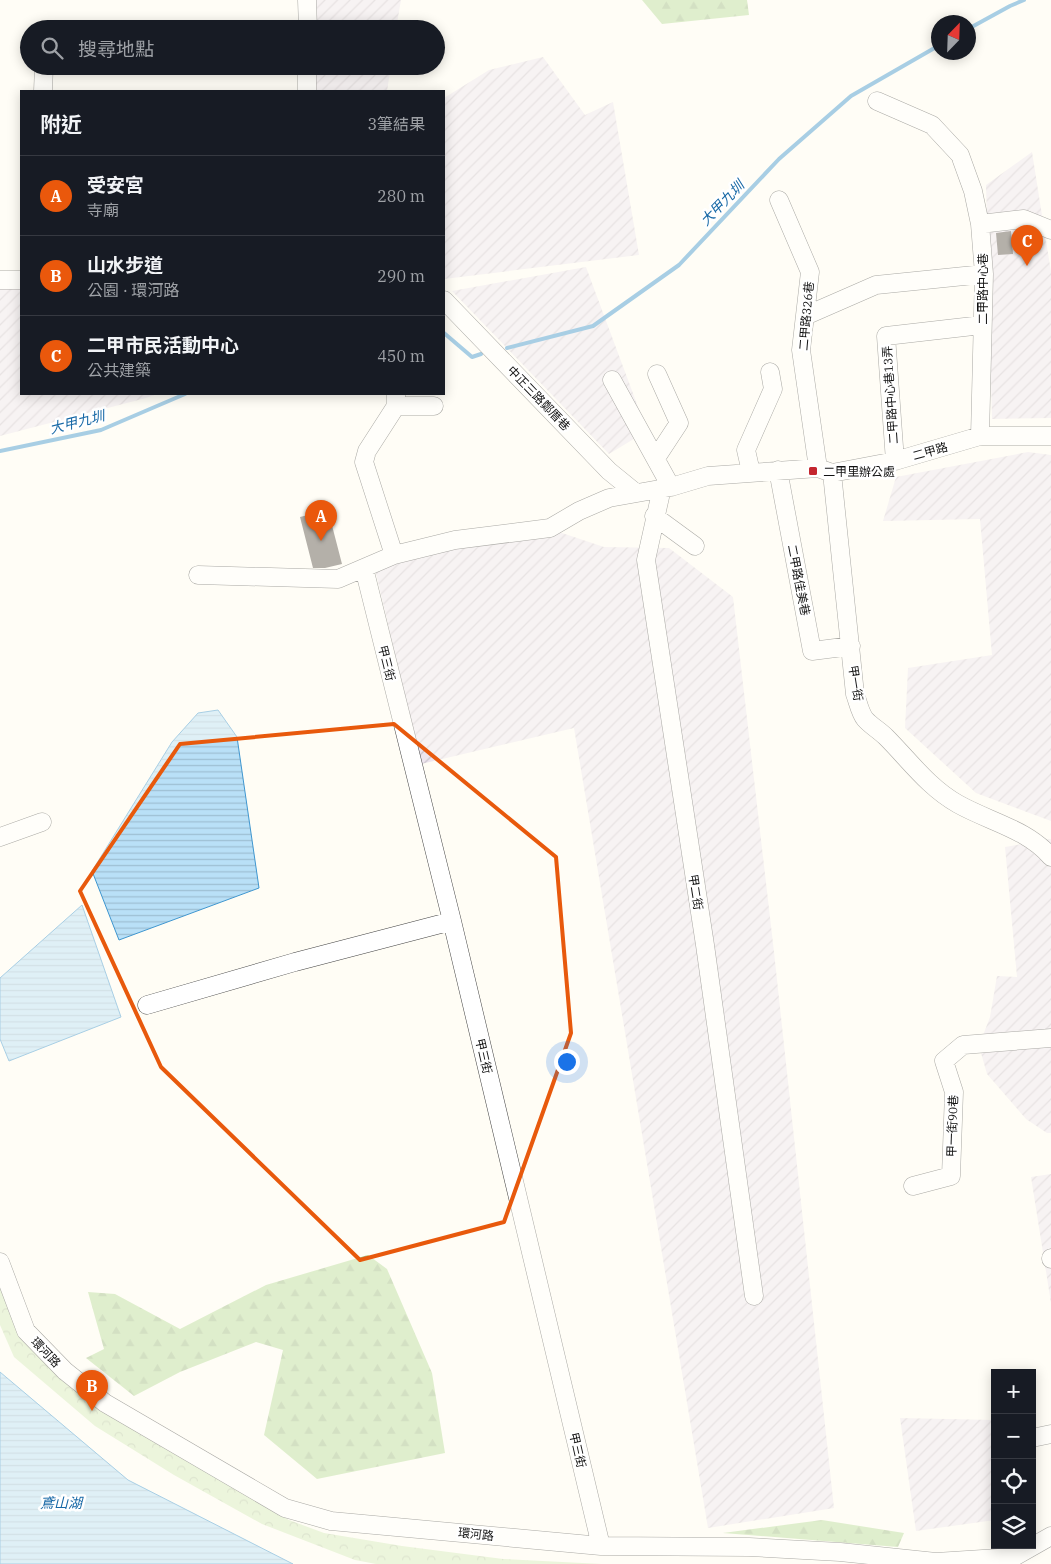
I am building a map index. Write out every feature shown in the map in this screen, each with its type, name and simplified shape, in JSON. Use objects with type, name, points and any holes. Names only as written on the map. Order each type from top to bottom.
[{"type":"street","points":[[307,0],[308,20]]},
{"type":"street","points":[[43,90],[44,75]]},
{"type":"street","points":[[307,75],[307,90]]},
{"type":"street","name":"二甲路中心巷","points":[[877,101],[932,125],[960,155],[973,191],[980,224],[984,274],[980,436]]},
{"type":"street","name":"二甲路326巷","points":[[779,200],[810,272],[802,350],[825,470]]},
{"type":"street","points":[[980,224],[1024,220],[1051,230]]},
{"type":"street","points":[[805,316],[876,285],[984,274]]},
{"type":"street","points":[[0,280],[20,280]]},
{"type":"street","name":"中正三路鄭厝巷","points":[[445,301],[609,471],[636,493]]},
{"type":"street","name":"二甲路中心巷13弄","points":[[895,461],[886,336],[982,325]]},
{"type":"street","points":[[751,472],[746,450],[773,389],[770,372]]},
{"type":"street","points":[[656,458],[679,423],[657,374]]},
{"type":"street","points":[[198,575],[338,579],[394,555],[455,540],[550,528],[579,511],[608,498],[666,488],[656,458],[612,380]]},
{"type":"street","points":[[394,555],[364,462],[367,451],[396,400],[434,406]]},
{"type":"street","name":"二甲路","points":[[666,488],[708,476],[778,470],[825,470],[895,461],[980,436],[1051,436]]},
{"type":"street","name":"二甲路佳美巷","points":[[778,470],[812,651],[851,646]]},
{"type":"street","name":"甲一街","points":[[825,470],[838,536],[855,694],[864,718],[882,733],[937,791],[958,804],[1020,832],[1042,847],[1051,857]]},
{"type":"street","name":"甲二街","points":[[666,488],[654,516],[646,560],[707,964],[754,1296]]},
{"type":"street","points":[[654,516],[695,546]]},
{"type":"street","name":"甲三街","points":[[364,568],[452,920],[602,1546]]},
{"type":"street","points":[[0,837],[42,822]]},
{"type":"street","points":[[148,1005],[296,962],[452,920]]},
{"type":"street","name":"甲一街90巷","points":[[913,1186],[951,1176],[954,1092],[944,1061],[963,1044],[1051,1038]]},
{"type":"street","name":"環河路","points":[[0,1262],[26,1331],[65,1371],[105,1403],[285,1508],[331,1521],[602,1546],[749,1547],[840,1552],[936,1562],[1014,1557],[1051,1536]]},
{"type":"street","points":[[1036,1437],[1051,1434]]},
{"type":"highlighted area","points":[[394,724],[556,857],[571,1033],[504,1222],[360,1260],[161,1067],[80,891],[180,744]]},
{"type":"shaded area","points":[[310,0],[401,0],[398,20],[310,20]]},
{"type":"shaded area","points":[[543,57],[585,115],[613,102],[639,255],[445,279],[445,97],[489,70]]},
{"type":"shaded area","points":[[309,75],[390,75],[387,90],[309,90]]},
{"type":"shaded area","points":[[1032,152],[1051,272],[1051,418],[992,419],[986,185]]},
{"type":"shaded area","points":[[586,267],[647,431],[609,454],[452,291]]},
{"type":"shaded area","points":[[0,286],[20,287],[20,395],[154,395],[146,398],[0,436]]},
{"type":"shaded area","points":[[1028,452],[1051,455],[1051,821],[976,793],[905,728],[908,668],[992,655],[980,519],[883,521],[896,477]]},
{"type":"shaded area","points":[[553,530],[604,547],[669,548],[733,597],[774,952],[834,1508],[708,1528],[574,728],[421,764],[374,565]]},
{"type":"shaded area","points":[[1051,839],[1051,1133],[1047,1133],[1026,1119],[987,1074],[979,1046],[990,1017],[997,976],[1017,977],[1005,847]]},
{"type":"shaded area","points":[[1051,1174],[1051,1303],[1031,1177]]},
{"type":"shaded area","points":[[900,1418],[991,1420],[991,1521],[916,1531]]},
{"type":"green space","points":[[642,0],[747,0],[749,15],[662,24]]},
{"type":"green space","points":[[368,1255],[387,1269],[432,1373],[445,1453],[317,1479],[264,1435],[283,1350],[256,1342],[180,1372],[134,1396],[86,1358],[104,1349],[88,1292],[115,1294],[180,1329],[266,1285]]},
{"type":"green space","points":[[0,1283],[84,1396],[144,1436],[289,1520],[324,1533],[402,1546],[503,1559],[602,1564],[376,1564],[355,1560],[262,1524],[174,1475],[95,1426],[14,1357],[0,1325]]},
{"type":"green space","points":[[822,1520],[904,1533],[898,1547],[723,1533]]},
{"type":"water","points":[[218,710],[237,737],[259,888],[119,940],[92,871],[172,742],[198,713]]},
{"type":"water","points":[[82,905],[121,1017],[9,1061],[0,1039],[0,978]]},
{"type":"water","name":"鳶山湖","points":[[0,1372],[128,1480],[293,1564],[0,1564]]},
{"type":"building","points":[[1011,231],[1013,254],[998,255],[996,233]]},
{"type":"building","points":[[328,510],[342,564],[325,568],[313,568],[300,517]]},
{"type":"waterway","name":"大甲九圳","points":[[976,25],[1024,0]]},
{"type":"waterway","name":"大甲九圳","points":[[507,348],[593,326],[679,265],[779,159],[851,96],[931,50]]},
{"type":"waterway","name":"大甲九圳","points":[[445,334],[472,357],[481,354]]},
{"type":"waterway","name":"大甲九圳","points":[[0,451],[101,430],[183,395]]},
{"type":"place","name":"二甲市民活動中心","points":[[1027,266]]},
{"type":"place","name":"二甲里辦公處","points":[[813,471]]},
{"type":"place","name":"受安宮","points":[[321,541]]},
{"type":"place","name":"山水步道","points":[[92,1411]]}]
